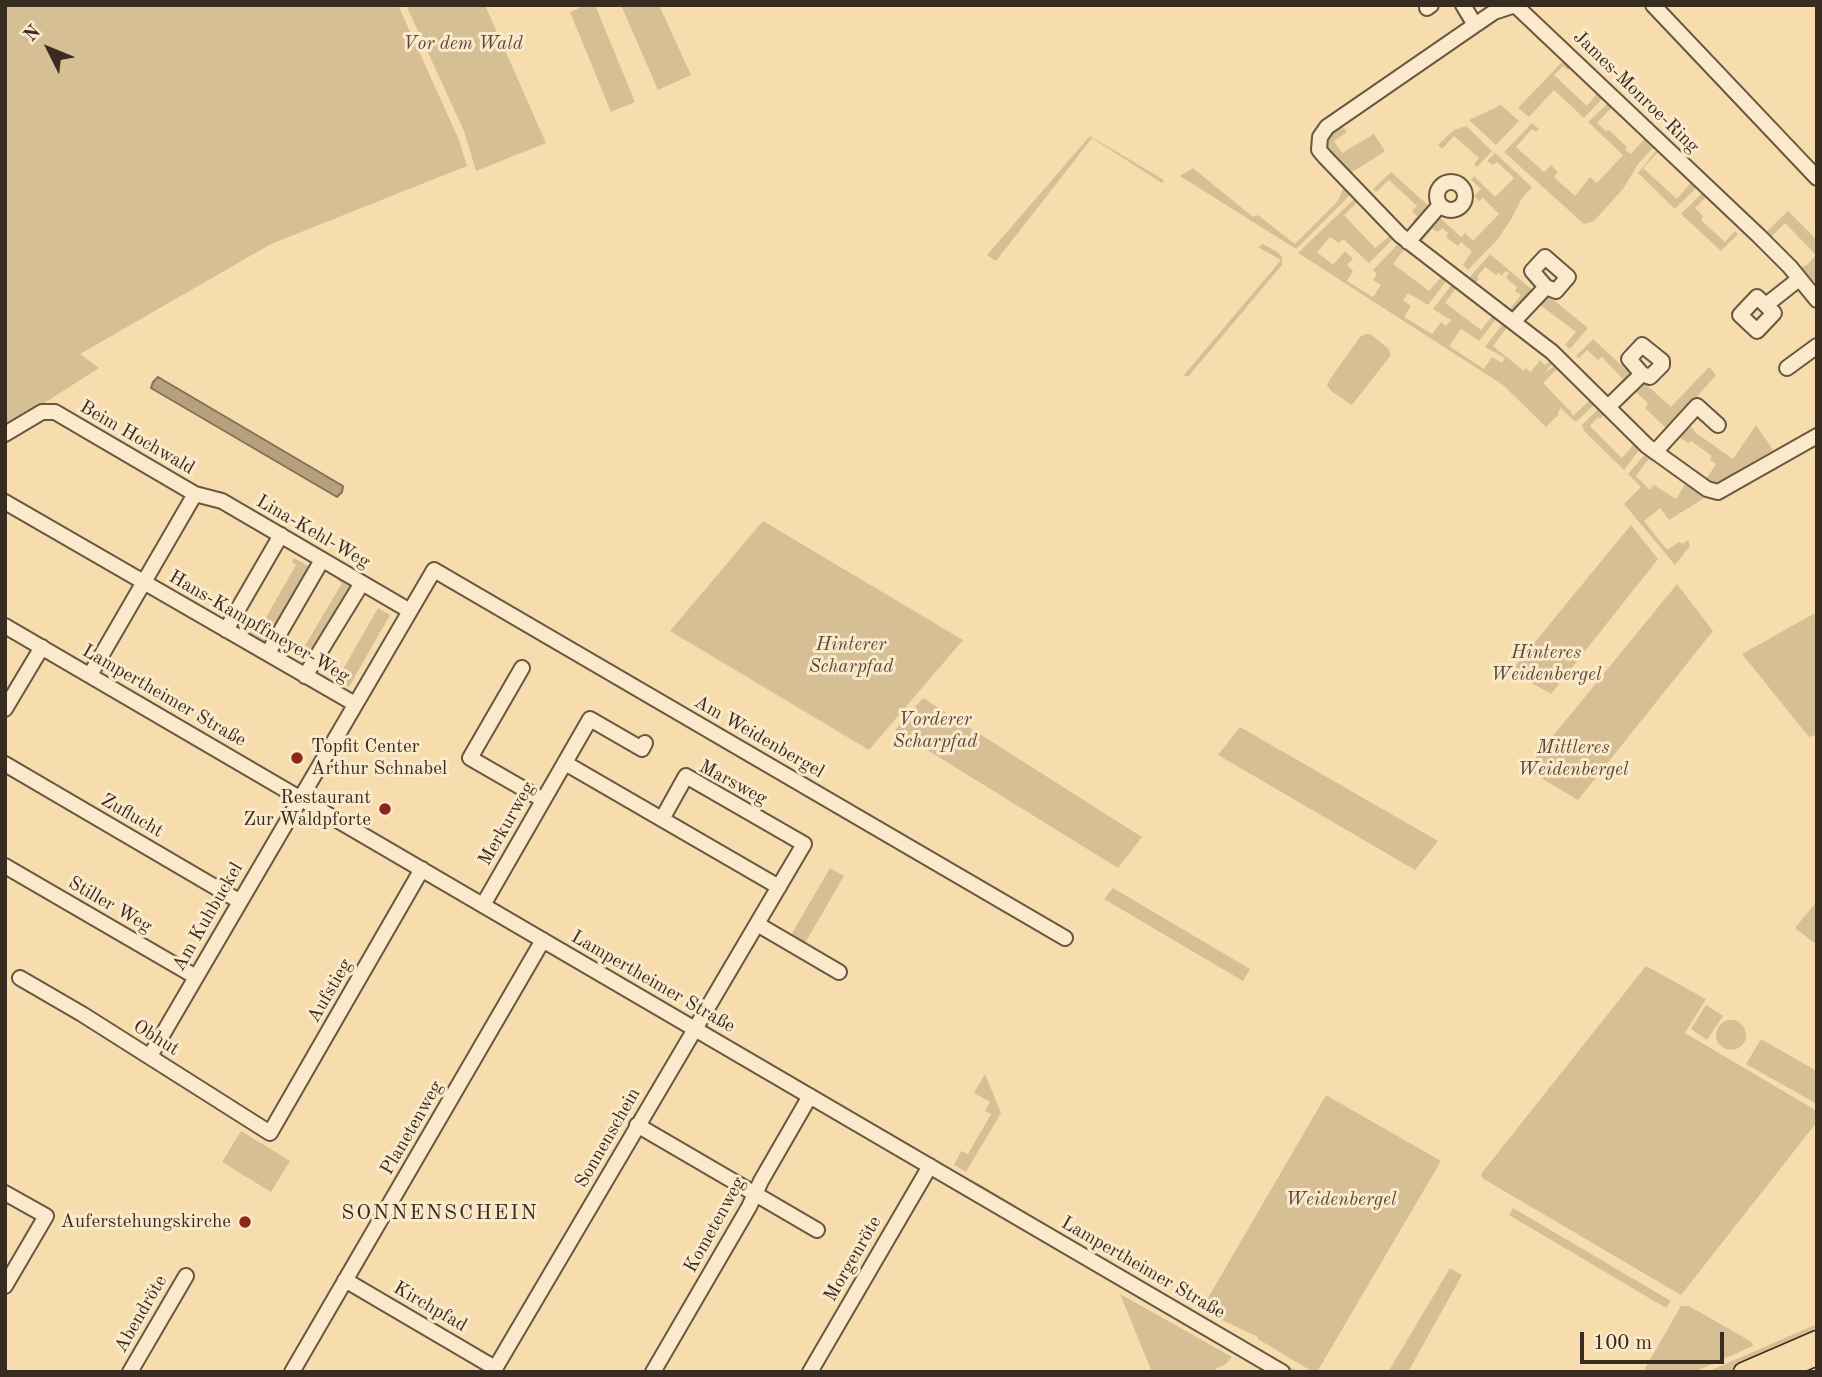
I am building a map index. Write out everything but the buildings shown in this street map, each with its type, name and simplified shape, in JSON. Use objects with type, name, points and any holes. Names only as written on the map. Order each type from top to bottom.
[{"type":"main road","points":[[1743,1372],[1817,1340]]},
{"type":"main road","points":[[1779,1372],[1817,1356]]},
{"type":"street","points":[[1463,5],[1475,25]]},
{"type":"street","name":"James-Monroe-Ring","points":[[1817,300],[1759,236],[1515,5],[1494,12],[1327,127],[1320,136],[1319,150],[1325,158],[1408,242],[1552,352],[1655,452],[1707,489],[1716,493],[1817,436]]},
{"type":"street","points":[[1653,5],[1817,178]]},
{"type":"street","points":[[1408,242],[1440,205]]},
{"type":"street","points":[[1766,305],[1799,279]]},
{"type":"street","points":[[1513,322],[1546,287]]},
{"type":"street","points":[[1787,368],[1817,346]]},
{"type":"street","points":[[1608,407],[1642,374]]},
{"type":"street","points":[[1655,452],[1697,406],[1718,425]]},
{"type":"street","name":"Beim Hochwald","points":[[5,434],[42,412],[55,412],[195,494],[90,675]]},
{"type":"street","name":"Lina-Kehl-Weg","points":[[195,494],[222,501],[410,611]]},
{"type":"street","points":[[5,502],[143,583]]},
{"type":"street","points":[[226,630],[281,536]]},
{"type":"street","points":[[268,653],[322,559]]},
{"type":"street","name":"Am Weidenbergel","points":[[410,611],[434,570],[1065,938]]},
{"type":"street","name":"Hans-Kampffmeyer-Weg","points":[[143,583],[355,704]]},
{"type":"street","points":[[305,676],[362,583]]},
{"type":"street","points":[[300,797],[410,611]]},
{"type":"street","name":"Lampertheimer Straße","points":[[5,626],[1282,1372]]},
{"type":"street","points":[[5,709],[42,647]]},
{"type":"street","points":[[522,668],[470,758],[543,800]]},
{"type":"street","name":"Merkurweg","points":[[483,905],[590,719],[642,749],[645,743]]},
{"type":"street","points":[[565,763],[779,887]]},
{"type":"street","name":"Zuflucht","points":[[5,764],[239,901]]},
{"type":"street","name":"Marsweg","points":[[662,819],[686,776],[804,844]]},
{"type":"street","name":"Am Kuhbuckel","points":[[150,1056],[300,797]]},
{"type":"street","name":"Sonnenschein","points":[[494,1370],[804,844]]},
{"type":"street","name":"Stiller Weg","points":[[5,866],[196,977]]},
{"type":"street","name":"Aufstieg","points":[[270,1133],[422,869]]},
{"type":"street","points":[[757,924],[839,972]]},
{"type":"street","name":"Planetenweg","points":[[292,1372],[543,940]]},
{"type":"street","name":"Obhut","points":[[20,978],[150,1056],[270,1133]]},
{"type":"street","name":"Kometenweg","points":[[653,1372],[810,1096]]},
{"type":"street","points":[[638,1125],[817,1230]]},
{"type":"street","name":"Morgenröte","points":[[810,1372],[930,1166]]},
{"type":"street","points":[[5,1193],[46,1216],[5,1286]]},
{"type":"street","name":"Abendröte","points":[[130,1372],[186,1276]]},
{"type":"street","name":"Kirchpfad","points":[[345,1280],[494,1370]]},
{"type":"green space","points":[[5,5],[398,5],[459,140],[467,166],[271,244],[80,354],[99,368],[5,428]]},
{"type":"green space","name":"Vor dem Wald","points":[[406,5],[485,5],[546,143],[476,171],[464,131]]},
{"type":"green space","name":"Vor dem Wald","points":[[586,5],[595,5],[635,102],[611,112],[570,12]]},
{"type":"green space","points":[[621,5],[659,5],[691,75],[658,90]]},
{"type":"green space","points":[[1565,59],[1571,67],[1568,70],[1563,66],[1554,75],[1587,106],[1598,92],[1604,97],[1584,118],[1554,90],[1529,117],[1518,108]]},
{"type":"green space","points":[[1609,102],[1613,106],[1597,123],[1627,147],[1625,150],[1631,154],[1646,137],[1655,146],[1638,164],[1623,189],[1594,221],[1584,224],[1504,152],[1532,123],[1539,129],[1536,132],[1532,129],[1516,147],[1544,172],[1551,165],[1558,172],[1554,177],[1575,196],[1590,177],[1597,183],[1623,155],[1588,122]]},
{"type":"green space","points":[[1501,105],[1519,121],[1496,145],[1469,120]]},
{"type":"green space","points":[[1342,126],[1347,132],[1334,141],[1342,153],[1374,134],[1385,151],[1351,173],[1329,150],[1326,142],[1329,135]]},
{"type":"green space","points":[[1466,126],[1492,151],[1477,167],[1474,164],[1479,158],[1454,136],[1442,149],[1438,145],[1454,130]]},
{"type":"green space","points":[[1090,136],[1164,180],[1162,183],[1092,138],[996,261],[987,255]]},
{"type":"green space","points":[[1658,148],[1660,150],[1643,168],[1677,199],[1692,181],[1698,186],[1675,209],[1638,173]]},
{"type":"green space","points":[[1495,153],[1532,187],[1522,198],[1497,240],[1468,270],[1463,265],[1472,251],[1461,242],[1458,246],[1446,237],[1448,233],[1442,228],[1438,232],[1432,229],[1421,242],[1416,238],[1437,215],[1461,237],[1465,233],[1473,241],[1499,214],[1483,198],[1479,201],[1474,196],[1481,189],[1471,180],[1474,176],[1495,197],[1514,178],[1497,162],[1493,165],[1487,161]]},
{"type":"green space","points":[[1193,168],[1253,217],[1258,215],[1295,244],[1337,202],[1344,187],[1351,194],[1296,249],[1180,176]]},
{"type":"green space","points":[[1391,172],[1432,209],[1417,225],[1413,221],[1417,216],[1412,211],[1417,206],[1389,180],[1376,192],[1373,189]]},
{"type":"green space","points":[[1703,192],[1707,196],[1695,208],[1703,216],[1701,220],[1725,242],[1735,231],[1738,234],[1721,251],[1681,214]]},
{"type":"green space","points":[[1355,198],[1358,202],[1344,215],[1375,248],[1391,235],[1394,238],[1369,263],[1343,239],[1339,243],[1330,237],[1317,252],[1333,265],[1345,251],[1353,259],[1347,265],[1353,271],[1347,281],[1373,297],[1381,285],[1373,280],[1377,274],[1373,270],[1399,243],[1405,248],[1393,264],[1429,291],[1442,276],[1447,280],[1428,305],[1408,293],[1403,300],[1411,306],[1404,317],[1432,334],[1441,322],[1446,326],[1451,320],[1433,309],[1452,284],[1457,287],[1445,303],[1481,330],[1493,315],[1497,318],[1479,341],[1461,329],[1449,346],[1484,369],[1492,357],[1502,363],[1505,358],[1485,347],[1503,323],[1508,326],[1493,346],[1524,371],[1525,368],[1531,372],[1540,360],[1545,365],[1551,361],[1553,363],[1545,372],[1557,365],[1559,367],[1543,383],[1573,416],[1591,399],[1595,404],[1577,421],[1561,408],[1559,414],[1546,427],[1503,385],[1298,253]]},
{"type":"green space","points":[[1788,211],[1817,240],[1817,279],[1812,282],[1800,268],[1816,255],[1785,223],[1771,237],[1766,232]]},
{"type":"green space","points":[[1263,244],[1279,253],[1282,258],[1282,265],[1188,377],[1184,375],[1281,260],[1258,247]]},
{"type":"green space","points":[[1490,254],[1536,293],[1516,314],[1510,309],[1521,295],[1515,291],[1517,287],[1506,278],[1509,273],[1505,271],[1502,276],[1498,273],[1496,275],[1485,267],[1475,283],[1469,278]]},
{"type":"green space","points":[[1545,293],[1588,328],[1570,349],[1565,345],[1576,332],[1539,304],[1529,315],[1527,313]]},
{"type":"green space","points":[[1370,334],[1388,348],[1391,355],[1352,405],[1331,391],[1327,385],[1360,337]]},
{"type":"green space","points":[[1593,339],[1634,377],[1616,395],[1612,391],[1623,379],[1602,357],[1598,360],[1587,350],[1579,358],[1576,356]]},
{"type":"green space","points":[[1709,367],[1716,375],[1660,439],[1657,437],[1666,428],[1645,408],[1648,403],[1636,392],[1624,404],[1620,400],[1640,379],[1671,407]]},
{"type":"green space","points":[[1599,408],[1605,414],[1590,426],[1622,458],[1634,444],[1640,449],[1624,470],[1584,431],[1582,425]]},
{"type":"green space","points":[[1687,422],[1696,433],[1733,459],[1756,425],[1773,450],[1714,485],[1706,479],[1716,464],[1710,460],[1712,456],[1691,441],[1688,443],[1679,437],[1669,451],[1664,447]]},
{"type":"green space","points":[[1646,453],[1650,457],[1636,476],[1650,490],[1654,485],[1676,499],[1686,483],[1706,497],[1669,520],[1660,508],[1644,521],[1667,550],[1688,540],[1690,546],[1675,565],[1624,504],[1641,487],[1628,474]]},
{"type":"green space","name":"Hinterer Scharpfad","points":[[763,521],[963,640],[869,750],[670,631]]},
{"type":"green space","name":"Hinteres Weidenbergel","points":[[1631,525],[1658,559],[1551,694],[1511,671]]},
{"type":"green space","points":[[294,558],[310,567],[265,644],[249,635],[251,630],[257,633],[296,565],[292,562]]},
{"type":"green space","points":[[339,576],[355,585],[310,662],[299,656],[342,583],[337,580]]},
{"type":"green space","name":"Mittleres Weidenbergel","points":[[1677,584],[1713,631],[1578,800],[1526,769]]},
{"type":"green space","points":[[378,608],[390,615],[349,687],[337,680]]},
{"type":"green space","points":[[1817,612],[1817,738],[1815,735],[1809,737],[1742,654]]},
{"type":"green space","name":"Vorderer Scharpfad","points":[[923,698],[1142,837],[1118,868],[895,730]]},
{"type":"green space","points":[[1240,727],[1438,841],[1415,870],[1218,755]]},
{"type":"green space","points":[[830,868],[844,876],[805,943],[791,935]]},
{"type":"green space","points":[[1113,888],[1250,969],[1243,981],[1104,899]]},
{"type":"green space","points":[[1817,901],[1817,945],[1795,928]]},
{"type":"green space","points":[[1646,966],[1706,999],[1685,1033],[1817,1111],[1817,1122],[1681,1295],[1482,1178],[1481,1174]]},
{"type":"green space","points":[[1706,1005],[1723,1016],[1707,1040],[1691,1029]]},
{"type":"green space","points":[[1731,1020],[1742,1024],[1746,1035],[1742,1046],[1731,1050],[1720,1046],[1716,1035],[1720,1024]]},
{"type":"green space","points":[[1761,1039],[1817,1071],[1817,1104],[1746,1064]]},
{"type":"green space","points":[[985,1074],[1001,1113],[966,1172],[954,1165],[961,1151],[968,1154],[991,1114],[985,1111],[990,1102],[974,1093]]},
{"type":"green space","name":"Weidenbergel","points":[[1326,1095],[1441,1161],[1317,1372],[1313,1372],[1258,1337],[1201,1310]]},
{"type":"green space","points":[[241,1131],[290,1161],[271,1192],[222,1162]]},
{"type":"green space","points":[[978,1183],[1299,1372],[1293,1372],[1085,1251],[975,1186]]},
{"type":"green space","points":[[1513,1208],[1671,1301],[1666,1308],[1509,1215]]},
{"type":"green space","points":[[1450,1268],[1462,1275],[1408,1372],[1388,1372]]},
{"type":"green space","points":[[1120,1294],[1232,1357],[1226,1364],[1210,1372],[1152,1372]]},
{"type":"green space","points":[[1681,1306],[1689,1306],[1752,1342],[1753,1346],[1694,1372],[1643,1372]]},
{"type":"green space","points":[[1817,1324],[1817,1335],[1731,1372],[1707,1372]]},
{"type":"shaded area","points":[[158,377],[343,486],[342,492],[337,497],[151,388]]},
{"type":"place","name":"Topfit Center Arthur Schnabel","points":[[297,758]]},
{"type":"place","name":"Restaurant Zur Waldpforte","points":[[385,809]]},
{"type":"place","name":"Auferstehungskirche","points":[[245,1222]]},
{"type":"district","name":"SONNENSCHEIN","points":[[440,1213]]}]
